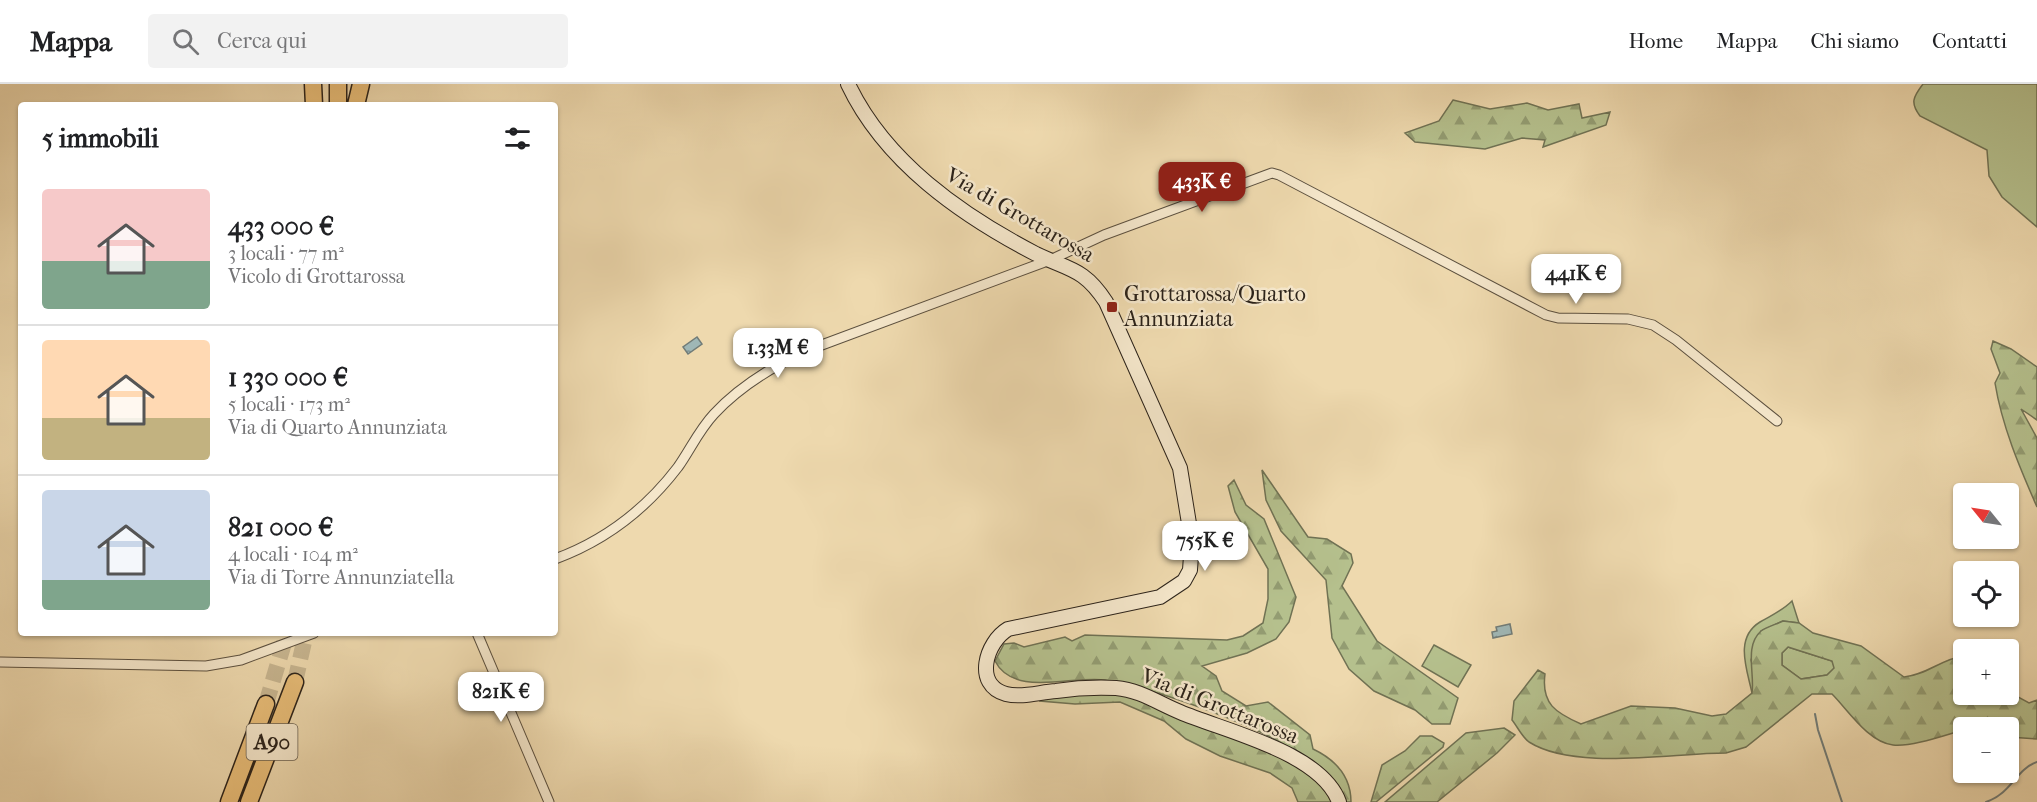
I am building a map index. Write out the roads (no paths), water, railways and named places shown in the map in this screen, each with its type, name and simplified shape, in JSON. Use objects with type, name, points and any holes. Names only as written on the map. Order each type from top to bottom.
[{"type":"highway","points":[[315,84],[315,102]]},
{"type":"highway","points":[[338,84],[338,102]]},
{"type":"highway","points":[[357,102],[361,84]]},
{"type":"highway","name":"A90","points":[[249,802],[294,682]]},
{"type":"highway","name":"A90","points":[[230,802],[266,704]]},
{"type":"street","name":"Via di Grottarossa","points":[[848,84],[885,139],[923,182],[958,206],[1050,260],[1089,279],[1106,302],[1180,468],[1192,557],[1184,581],[1160,597],[1018,626],[999,635],[987,656],[986,669],[990,682],[1005,694],[1020,696],[1084,688],[1118,688],[1148,695],[1179,711],[1276,746],[1295,757],[1327,783],[1339,802]]},
{"type":"street","points":[[558,558],[600,538],[639,510],[680,465],[713,415],[772,367],[803,352],[1050,260],[1104,235],[1272,173],[1546,315],[1558,318],[1628,319],[1653,325],[1676,340],[1777,421]]},
{"type":"street","points":[[0,662],[206,666],[241,660],[306,636]]},
{"type":"street","points":[[478,636],[549,802]]},
{"type":"water","points":[[697,337],[702,344],[688,354],[683,347]]},
{"type":"water","points":[[1510,624],[1512,634],[1493,638],[1492,632],[1497,631],[1496,627]]},
{"type":"waterway","points":[[1815,714],[1818,730],[1842,802]]},
{"type":"waterway","points":[[1986,802],[2002,793],[2024,770],[2037,762]]},
{"type":"tunnel","points":[[266,704],[286,636]]},
{"type":"tunnel","points":[[295,682],[305,636]]},
{"type":"place","name":"Grottarossa/Quarto Annunziata","points":[[1112,307]]}]
